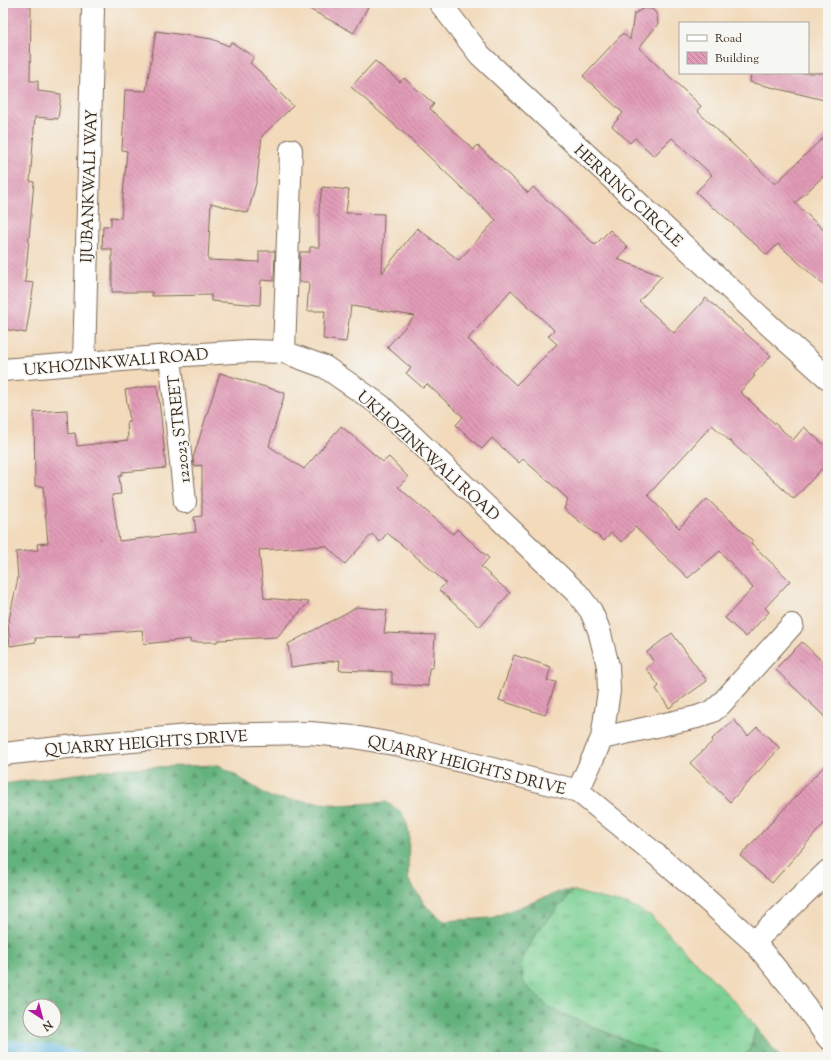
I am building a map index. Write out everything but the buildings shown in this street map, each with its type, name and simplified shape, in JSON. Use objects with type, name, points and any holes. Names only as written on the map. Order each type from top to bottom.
[{"type":"street","name":"HERRING CIRCLE","points":[[440,3],[480,55],[764,321],[828,378]]},
{"type":"street","name":"IJUBANKWALI WAY","points":[[84,362],[93,9]]},
{"type":"street","points":[[284,352],[291,150]]},
{"type":"street","name":"UKHOZINKWALI ROAD","points":[[3,370],[84,362],[249,350],[284,352],[325,367],[380,405],[578,594],[591,611],[599,630],[608,666],[609,691],[602,738],[578,791]]},
{"type":"street","name":"122023 STREET","points":[[170,356],[185,502]]},
{"type":"street","points":[[602,738],[682,721],[713,711],[792,625]]},
{"type":"street","name":"QUARRY HEIGHTS DRIVE","points":[[3,754],[188,736],[310,734],[354,737],[399,745],[578,791],[660,857],[754,942],[796,994],[828,1038]]},
{"type":"street","points":[[754,942],[828,871]]},
{"type":"green space","points":[[219,765],[272,798],[341,805],[386,802],[401,812],[406,821],[409,833],[408,879],[426,906],[444,921],[491,918],[562,891],[573,891],[535,934],[521,963],[524,984],[551,1009],[646,1049],[670,1057],[3,1057],[3,784],[120,768]]},
{"type":"green space","points":[[573,891],[629,905],[651,916],[741,1008],[756,1027],[750,1050],[743,1057],[670,1057],[646,1049],[551,1009],[524,984],[521,963],[535,934]]},
{"type":"green space","points":[[756,1027],[780,1057],[743,1057],[750,1050]]},
{"type":"waterway","points":[[3,1044],[52,1049],[82,1057]]}]
